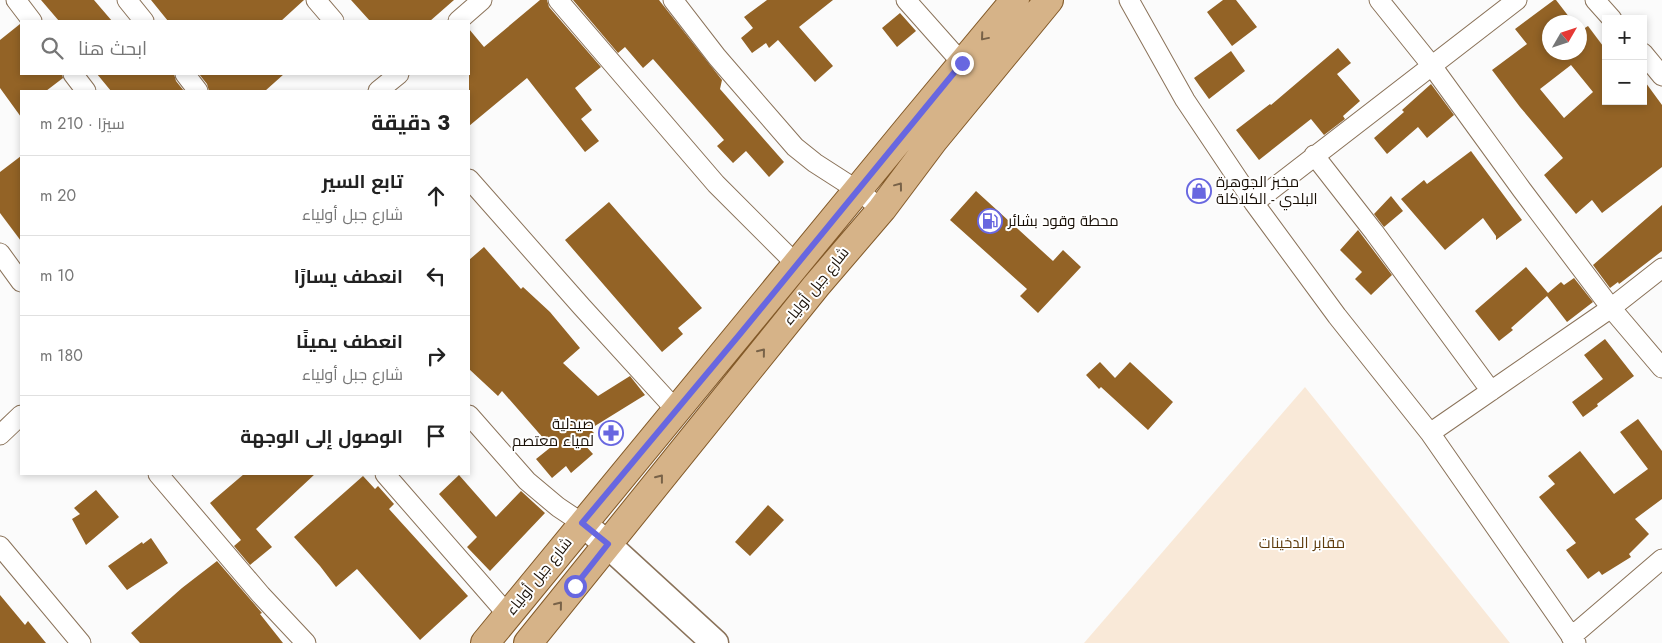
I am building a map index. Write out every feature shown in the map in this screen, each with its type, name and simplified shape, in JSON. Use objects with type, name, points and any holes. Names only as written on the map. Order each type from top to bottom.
[{"type":"main road","name":"شارع جبل أولياء","points":[[485,643],[1015,0]]},
{"type":"main road","name":"شارع جبل أولياء","points":[[528,643],[816,286],[882,209],[933,142],[1049,0]]},
{"type":"street","points":[[16,0],[31,20]]},
{"type":"street","points":[[127,0],[143,20]]},
{"type":"street","points":[[316,0],[333,20]]},
{"type":"street","points":[[459,20],[482,0]]},
{"type":"street","points":[[558,0],[716,184],[797,265]]},
{"type":"street","points":[[673,0],[717,57],[795,147],[882,209]]},
{"type":"street","points":[[906,0],[962,63]]},
{"type":"street","points":[[1379,0],[1432,66],[1611,308],[1662,368]]},
{"type":"street","points":[[1254,203],[1517,0]]},
{"type":"street","points":[[1595,0],[1608,15]]},
{"type":"street","points":[[1135,4],[1185,100],[1254,203],[1337,316],[1430,432],[1574,640],[1662,559]]},
{"type":"street","points":[[74,75],[85,90]]},
{"type":"street","points":[[185,75],[197,90]]},
{"type":"street","points":[[1314,155],[1374,232],[1491,391]]},
{"type":"street","points":[[470,180],[594,321],[676,410]]},
{"type":"street","points":[[0,253],[20,281]]},
{"type":"street","points":[[1430,432],[1611,308],[1662,268]]},
{"type":"street","points":[[0,435],[20,416]]},
{"type":"street","points":[[470,416],[527,480],[558,507],[608,544],[715,643]]},
{"type":"street","points":[[159,475],[261,595],[306,643]]},
{"type":"street","points":[[386,475],[508,615]]},
{"type":"street","points":[[0,546],[81,643]]},
{"type":"green space","name":"مقابر الدخينات","points":[[1305,387],[1510,643],[1084,643]]},
{"type":"building","points":[[41,0],[94,0],[111,20],[58,20]]},
{"type":"building","points":[[151,0],[304,0],[282,20],[167,20]]},
{"type":"building","points":[[351,0],[454,0],[431,20],[369,20]]},
{"type":"building","points":[[540,0],[547,0],[549,7],[601,67],[575,88],[592,110],[581,119],[599,141],[585,152],[527,78],[470,125],[470,30],[484,47]]},
{"type":"building","points":[[573,0],[659,0],[722,80],[720,89],[784,162],[769,177],[746,151],[733,163],[717,146],[724,140],[653,59],[643,68],[625,47],[618,53]]},
{"type":"building","points":[[767,0],[833,0],[799,27],[833,66],[815,82],[778,40],[769,48],[766,43],[752,53],[741,38],[753,28],[744,17]]},
{"type":"building","points":[[1223,0],[1236,0],[1257,27],[1232,46],[1207,12]]},
{"type":"building","points":[[1556,0],[1568,15],[1542,15],[1542,60],[1587,60],[1588,26],[1602,45],[1602,105],[1647,105],[1647,84],[1662,105],[1662,167],[1602,213],[1592,200],[1576,214],[1544,175],[1563,158],[1492,70],[1527,44],[1515,29]],"holes":[[[1571,65],[1593,92],[1564,118],[1540,89]]]},
{"type":"building","points":[[900,13],[916,31],[897,47],[882,28]]},
{"type":"building","points":[[20,24],[20,75],[62,75],[63,78],[47,90],[20,90],[20,116],[0,88],[0,40]]},
{"type":"building","points":[[1338,48],[1351,63],[1337,74],[1360,101],[1343,116],[1345,119],[1324,135],[1311,119],[1259,160],[1236,130],[1271,105]]},
{"type":"building","points":[[1231,51],[1245,71],[1209,99],[1194,78]]},
{"type":"building","points":[[98,75],[174,75],[176,81],[183,90],[110,90]]},
{"type":"building","points":[[200,75],[283,75],[266,90],[209,90],[207,84]]},
{"type":"building","points":[[1431,84],[1454,115],[1427,138],[1418,127],[1387,154],[1374,138],[1404,112],[1402,110]]},
{"type":"building","points":[[1471,151],[1522,220],[1496,240],[1496,236],[1483,218],[1445,250],[1401,199],[1424,180],[1427,184]]},
{"type":"building","points":[[20,157],[20,240],[0,213],[0,172]]},
{"type":"building","points":[[976,191],[1053,261],[1063,250],[1081,267],[1038,313],[1020,296],[1027,289],[950,220]]},
{"type":"building","points":[[1391,196],[1403,211],[1384,227],[1374,214]]},
{"type":"building","points":[[609,202],[702,308],[678,328],[683,334],[662,352],[565,240]]},
{"type":"building","points":[[1662,205],[1662,251],[1619,284],[1618,282],[1610,288],[1593,265]]},
{"type":"building","points":[[1358,230],[1392,275],[1371,295],[1355,279],[1362,272],[1340,250]]},
{"type":"building","points":[[484,247],[521,289],[523,287],[550,312],[580,348],[563,363],[598,396],[630,376],[645,395],[590,429],[594,433],[583,443],[593,454],[571,473],[566,466],[552,478],[536,459],[551,447],[502,391],[498,396],[470,370],[470,259]]},
{"type":"building","points":[[1526,267],[1548,293],[1561,282],[1564,285],[1574,278],[1593,302],[1567,322],[1547,296],[1511,328],[1513,330],[1499,341],[1475,311]]},
{"type":"building","points":[[1605,339],[1634,376],[1583,417],[1572,402],[1603,379],[1584,355]]},
{"type":"building","points":[[1100,362],[1115,378],[1130,362],[1173,402],[1148,430],[1101,387],[1099,389],[1086,375]]},
{"type":"building","points":[[1638,419],[1662,451],[1662,499],[1635,519],[1649,534],[1629,554],[1631,557],[1602,575],[1599,571],[1588,579],[1566,550],[1576,543],[1539,497],[1555,484],[1548,476],[1580,451],[1614,494],[1648,469],[1620,432]]},
{"type":"building","points":[[243,475],[314,475],[256,529],[272,547],[250,565],[234,546],[241,540],[210,503]]},
{"type":"building","points":[[459,475],[496,517],[521,491],[545,513],[490,571],[467,547],[477,537],[439,494]]},
{"type":"building","points":[[363,476],[375,489],[378,486],[394,504],[389,509],[468,596],[420,640],[357,569],[336,587],[294,537]]},
{"type":"building","points":[[96,490],[119,517],[86,545],[72,519],[80,514],[74,508]]},
{"type":"building","points":[[768,505],[784,520],[750,556],[735,542]]},
{"type":"building","points":[[151,538],[168,563],[127,590],[108,566],[142,542],[143,544]]},
{"type":"building","points":[[217,561],[262,613],[260,614],[283,643],[140,643],[131,633],[182,588]]},
{"type":"building","points":[[0,595],[25,625],[28,621],[46,643],[0,643]]},
{"type":"place","name":"مخبز الجوهرة البلدي - الكلاكلة","points":[[1199,191]]},
{"type":"place","name":"محطة وقود بشائر","points":[[990,221]]},
{"type":"place","name":"صيدلية لمياء معتصم","points":[[611,433]]},
{"type":"route","points":[[575,586],[608,544],[582,523],[962,63]]}]
